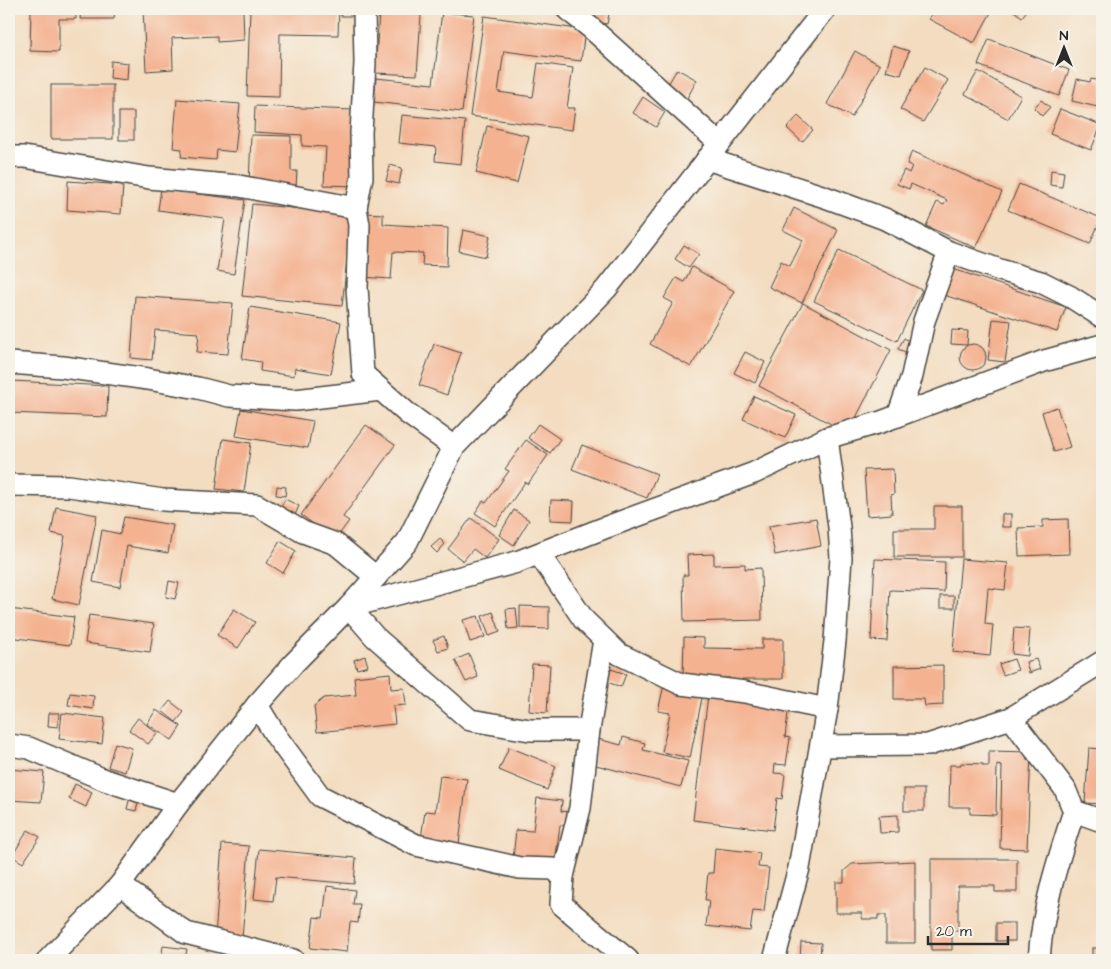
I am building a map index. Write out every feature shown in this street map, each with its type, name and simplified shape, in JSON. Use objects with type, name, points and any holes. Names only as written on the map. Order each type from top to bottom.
[{"type":"street","points":[[364,9],[365,63],[361,133],[362,177],[356,208],[359,225],[357,288],[363,374],[407,412],[454,447]]},
{"type":"street","points":[[566,9],[591,28],[713,151],[825,197],[885,219],[949,252],[1041,282],[1071,297],[1102,318]]},
{"type":"street","points":[[48,960],[120,885],[178,804],[257,704],[349,607],[407,542],[454,447],[606,289],[825,9]]},
{"type":"street","points":[[9,157],[24,156],[149,178],[239,186],[356,208]]},
{"type":"street","points":[[898,416],[912,376],[924,321],[949,252]]},
{"type":"street","points":[[349,607],[471,575],[539,554],[754,473],[827,438],[898,416],[1044,361],[1102,345]]},
{"type":"street","points":[[9,363],[63,367],[148,379],[229,396],[295,400],[381,390]]},
{"type":"street","points":[[774,960],[799,868],[827,710],[835,641],[841,558],[839,527],[827,438]]},
{"type":"street","points":[[9,485],[69,486],[163,500],[258,505],[303,532],[336,544],[376,577]]},
{"type":"street","points":[[539,554],[584,620],[618,654],[681,684],[744,692],[827,710]]},
{"type":"street","points":[[349,607],[375,637],[470,720],[530,730],[588,730]]},
{"type":"street","points":[[604,640],[588,730],[580,808],[563,876],[561,904],[628,960]]},
{"type":"street","points":[[820,746],[928,745],[1011,718],[1102,662]]},
{"type":"street","points":[[257,704],[276,736],[320,796],[416,845],[520,868],[553,869],[563,876]]},
{"type":"street","points":[[1011,718],[1065,789],[1074,811],[1058,861],[1041,931],[1039,960]]},
{"type":"street","points":[[9,745],[29,748],[104,780],[178,804]]},
{"type":"street","points":[[1074,811],[1102,821]]},
{"type":"street","points":[[120,885],[186,933],[293,960]]},
{"type":"building","points":[[31,9],[76,9],[76,19],[59,19],[59,52],[30,51]]},
{"type":"building","points":[[81,9],[115,9],[114,19],[80,19]]},
{"type":"building","points":[[143,9],[243,9],[244,40],[217,42],[217,36],[172,38],[173,69],[146,71]]},
{"type":"building","points":[[250,9],[339,9],[338,35],[280,34],[279,97],[247,96]]},
{"type":"building","points":[[341,9],[359,9],[359,16],[341,16]]},
{"type":"building","points":[[582,9],[610,9],[607,24],[580,19]]},
{"type":"building","points":[[935,9],[993,9],[974,43],[929,19]]},
{"type":"building","points":[[1011,9],[1028,9],[1022,17]]},
{"type":"building","points":[[379,12],[421,15],[417,75],[375,73]]},
{"type":"building","points":[[442,12],[474,15],[462,112],[374,102],[376,78],[433,84]]},
{"type":"building","points":[[484,16],[585,30],[581,61],[504,51],[498,92],[533,97],[538,63],[573,68],[567,108],[575,108],[572,130],[470,116]]},
{"type":"building","points":[[989,39],[1069,70],[1059,96],[978,65]]},
{"type":"building","points":[[893,46],[909,51],[901,75],[886,71]]},
{"type":"building","points":[[855,51],[880,65],[852,117],[827,104]]},
{"type":"building","points":[[111,61],[128,63],[127,80],[110,78]]},
{"type":"building","points":[[925,67],[948,80],[923,122],[900,109]]},
{"type":"building","points":[[677,69],[697,80],[686,100],[666,88]]},
{"type":"building","points":[[978,71],[1021,96],[1008,119],[965,94]]},
{"type":"building","points":[[1077,79],[1090,82],[1091,79],[1102,81],[1102,108],[1072,101]]},
{"type":"building","points":[[51,85],[113,85],[113,139],[51,139]]},
{"type":"building","points":[[643,97],[665,112],[656,127],[633,113]]},
{"type":"building","points":[[177,99],[240,104],[235,152],[217,150],[216,160],[181,157],[182,149],[173,148]]},
{"type":"building","points":[[1041,100],[1050,107],[1042,116],[1034,108]]},
{"type":"building","points":[[255,106],[353,110],[359,186],[324,185],[326,147],[302,146],[302,135],[254,132]]},
{"type":"building","points":[[1060,109],[1101,125],[1091,150],[1050,134]]},
{"type":"building","points":[[119,112],[134,112],[134,140],[119,140]]},
{"type":"building","points":[[402,115],[465,121],[461,164],[435,161],[436,147],[399,143]]},
{"type":"building","points":[[798,116],[813,130],[802,142],[787,128]]},
{"type":"building","points":[[487,126],[529,136],[517,183],[476,173]]},
{"type":"building","points":[[251,135],[291,136],[291,171],[297,171],[296,187],[249,185]]},
{"type":"building","points":[[912,151],[1002,192],[976,248],[926,226],[937,202],[944,205],[947,200],[911,184],[909,189],[897,184],[904,170],[909,173],[912,166],[907,164]]},
{"type":"building","points":[[390,165],[402,168],[399,184],[386,181]]},
{"type":"building","points":[[1051,170],[1064,172],[1062,187],[1050,185]]},
{"type":"building","points":[[68,181],[123,185],[121,214],[67,210]]},
{"type":"building","points":[[1019,184],[1101,218],[1090,244],[1008,210]]},
{"type":"building","points":[[161,189],[245,200],[234,274],[217,271],[225,219],[158,210]]},
{"type":"building","points":[[252,204],[352,214],[342,306],[242,296]]},
{"type":"building","points":[[794,208],[838,230],[802,303],[769,287],[781,261],[790,266],[803,240],[783,230]]},
{"type":"building","points":[[365,213],[383,214],[383,224],[448,228],[447,266],[422,265],[423,253],[393,252],[391,279],[362,277]]},
{"type":"building","points":[[9,227],[13,227],[11,246],[9,246]]},
{"type":"building","points":[[463,230],[490,236],[486,257],[459,251]]},
{"type":"building","points":[[684,245],[699,254],[689,268],[675,259]]},
{"type":"building","points":[[839,250],[922,290],[897,341],[814,301]]},
{"type":"building","points":[[692,267],[734,291],[691,367],[650,344],[673,303],[664,298],[676,278],[684,282]]},
{"type":"building","points":[[953,269],[1066,307],[1057,332],[944,295]]},
{"type":"building","points":[[135,296],[233,303],[228,354],[197,352],[199,333],[155,330],[152,360],[131,358]]},
{"type":"building","points":[[803,303],[891,350],[848,433],[759,386]]},
{"type":"building","points":[[250,307],[341,322],[331,374],[295,368],[294,376],[260,371],[261,362],[242,359]]},
{"type":"building","points":[[993,319],[1011,321],[1005,362],[988,360]]},
{"type":"building","points":[[952,330],[968,331],[967,345],[951,344]]},
{"type":"building","points":[[904,338],[913,343],[908,353],[898,349]]},
{"type":"building","points":[[434,344],[461,353],[447,395],[419,385]]},
{"type":"building","points":[[973,344],[982,348],[986,357],[982,366],[973,370],[964,366],[960,357],[964,348]]},
{"type":"building","points":[[745,352],[765,362],[755,383],[734,373]]},
{"type":"building","points":[[12,381],[108,386],[107,417],[10,413]]},
{"type":"building","points":[[754,396],[796,415],[785,438],[743,419]]},
{"type":"building","points":[[1057,407],[1070,447],[1054,452],[1042,412]]},
{"type":"building","points":[[241,409],[313,421],[308,448],[236,436]]},
{"type":"building","points":[[538,424],[560,439],[550,453],[528,438]]},
{"type":"building","points":[[366,425],[395,445],[343,517],[349,521],[335,540],[301,515]]},
{"type":"building","points":[[223,439],[251,443],[244,492],[216,489]]},
{"type":"building","points":[[526,440],[548,455],[528,484],[525,482],[495,526],[475,513],[483,501],[486,503],[509,471],[505,469]]},
{"type":"building","points":[[582,445],[657,474],[647,498],[572,469]]},
{"type":"building","points":[[893,469],[894,494],[891,495],[892,514],[867,516],[864,470]]},
{"type":"building","points":[[277,486],[286,487],[285,496],[276,495]]},
{"type":"building","points":[[285,499],[299,506],[295,515],[280,509]]},
{"type":"building","points":[[551,500],[574,501],[573,521],[550,520]]},
{"type":"building","points":[[934,506],[962,506],[962,557],[894,557],[894,529],[934,529]]},
{"type":"building","points":[[56,507],[97,515],[79,605],[52,599],[65,536],[51,533]]},
{"type":"building","points":[[514,510],[529,520],[514,545],[499,535]]},
{"type":"building","points":[[1002,514],[1011,514],[1011,527],[1002,527]]},
{"type":"building","points":[[124,517],[173,525],[168,553],[127,546],[120,587],[93,582],[102,530],[120,534]]},
{"type":"building","points":[[471,518],[499,539],[485,558],[473,549],[463,561],[448,549]]},
{"type":"building","points":[[816,518],[821,546],[775,555],[769,526]]},
{"type":"building","points":[[1068,519],[1069,554],[1019,556],[1018,528],[1043,527],[1043,520]]},
{"type":"building","points":[[440,539],[445,544],[437,553],[431,547]]},
{"type":"building","points":[[280,541],[296,551],[283,573],[267,563]]},
{"type":"building","points":[[714,554],[714,565],[745,564],[745,569],[761,568],[762,620],[684,622],[683,575],[688,575],[687,555]]},
{"type":"building","points":[[875,559],[945,562],[944,592],[890,590],[887,641],[871,640]]},
{"type":"building","points":[[961,559],[1008,563],[1005,590],[988,588],[985,624],[993,625],[990,656],[953,652]]},
{"type":"building","points":[[169,581],[179,583],[175,599],[166,597]]},
{"type":"building","points":[[940,596],[954,596],[954,608],[940,608]]},
{"type":"building","points":[[520,606],[549,607],[549,629],[520,628]]},
{"type":"building","points":[[516,608],[518,628],[508,629],[506,609]]},
{"type":"building","points":[[9,609],[74,617],[70,645],[9,637]]},
{"type":"building","points":[[234,609],[255,622],[238,648],[217,635]]},
{"type":"building","points":[[493,612],[500,632],[489,636],[482,616]]},
{"type":"building","points":[[89,615],[154,624],[150,652],[85,643]]},
{"type":"building","points":[[478,616],[485,637],[470,642],[463,620]]},
{"type":"building","points":[[1014,628],[1030,629],[1028,656],[1012,654]]},
{"type":"building","points":[[444,636],[448,648],[438,651],[433,640]]},
{"type":"building","points":[[684,637],[704,638],[704,648],[762,649],[762,639],[783,639],[783,679],[742,679],[741,686],[730,686],[730,678],[683,678]]},
{"type":"building","points":[[469,654],[478,677],[466,682],[455,660]]},
{"type":"building","points":[[365,656],[368,666],[357,669],[354,660]]},
{"type":"building","points":[[1014,659],[1018,670],[1003,675],[999,664]]},
{"type":"building","points":[[1036,659],[1040,669],[1029,673],[1026,662]]},
{"type":"building","points":[[532,664],[550,665],[547,713],[529,711]]},
{"type":"building","points":[[943,665],[943,705],[925,706],[924,699],[894,699],[894,666]]},
{"type":"building","points":[[611,669],[626,674],[621,687],[607,682]]},
{"type":"building","points":[[390,673],[391,689],[404,688],[406,705],[393,706],[395,724],[317,732],[314,706],[324,698],[356,695],[354,677]]},
{"type":"building","points":[[664,685],[703,693],[690,758],[662,752],[670,713],[658,711]]},
{"type":"building","points":[[70,693],[94,696],[93,709],[68,705]]},
{"type":"building","points":[[708,695],[789,705],[785,737],[790,738],[786,765],[775,764],[774,773],[785,774],[782,799],[777,798],[773,830],[693,820]]},
{"type":"building","points":[[170,701],[184,712],[176,722],[162,711]]},
{"type":"building","points":[[156,710],[181,726],[172,740],[147,724]]},
{"type":"building","points":[[49,713],[59,713],[58,727],[48,726]]},
{"type":"building","points":[[62,713],[105,718],[102,744],[59,739]]},
{"type":"building","points":[[138,718],[157,733],[148,744],[129,730]]},
{"type":"building","points":[[623,737],[645,743],[643,750],[688,761],[681,787],[592,764],[598,739],[621,745]]},
{"type":"building","points":[[115,743],[132,748],[125,772],[108,767]]},
{"type":"building","points":[[509,747],[556,766],[547,790],[499,770]]},
{"type":"building","points":[[1089,748],[1102,749],[1102,804],[1085,803]]},
{"type":"building","points":[[989,751],[1031,752],[1027,849],[1000,848],[1002,766],[997,765],[996,815],[970,814],[970,807],[949,807],[950,765],[961,765],[961,763],[989,766]]},
{"type":"building","points":[[9,769],[44,772],[41,802],[9,800]]},
{"type":"building","points":[[440,776],[467,779],[459,844],[421,839],[425,811],[435,812]]},
{"type":"building","points":[[75,784],[92,792],[86,807],[69,799]]},
{"type":"building","points":[[904,789],[924,789],[924,811],[904,811]]},
{"type":"building","points":[[130,797],[139,799],[136,811],[127,809]]},
{"type":"building","points":[[537,798],[562,801],[561,811],[570,812],[568,826],[560,825],[555,863],[513,858],[516,830],[533,831]]},
{"type":"building","points":[[898,815],[898,832],[880,833],[879,816]]},
{"type":"building","points":[[28,830],[40,837],[23,863],[12,856]]},
{"type":"building","points":[[222,844],[249,846],[242,939],[215,937]]},
{"type":"building","points":[[715,848],[760,853],[758,867],[769,868],[764,912],[753,911],[750,931],[706,926],[709,900],[705,900],[708,873],[713,873]]},
{"type":"building","points":[[259,849],[356,858],[354,884],[276,877],[273,901],[254,899]]},
{"type":"building","points":[[931,859],[1017,859],[1017,892],[995,892],[995,886],[958,886],[958,931],[952,931],[952,950],[931,950]]},
{"type":"building","points":[[915,861],[915,943],[886,943],[886,915],[878,915],[878,919],[862,919],[862,913],[836,913],[836,882],[844,882],[844,871],[852,864]]},
{"type":"building","points":[[327,886],[355,890],[353,904],[360,904],[358,923],[350,922],[347,952],[310,948],[314,917],[323,918]]},
{"type":"building","points":[[996,923],[1015,923],[1015,941],[996,941]]},
{"type":"building","points":[[801,942],[821,943],[820,960],[800,960]]},
{"type":"building","points":[[163,946],[187,949],[185,960],[161,960]]},
{"type":"building","points":[[1092,948],[1102,948],[1102,960],[1092,960]]}]
